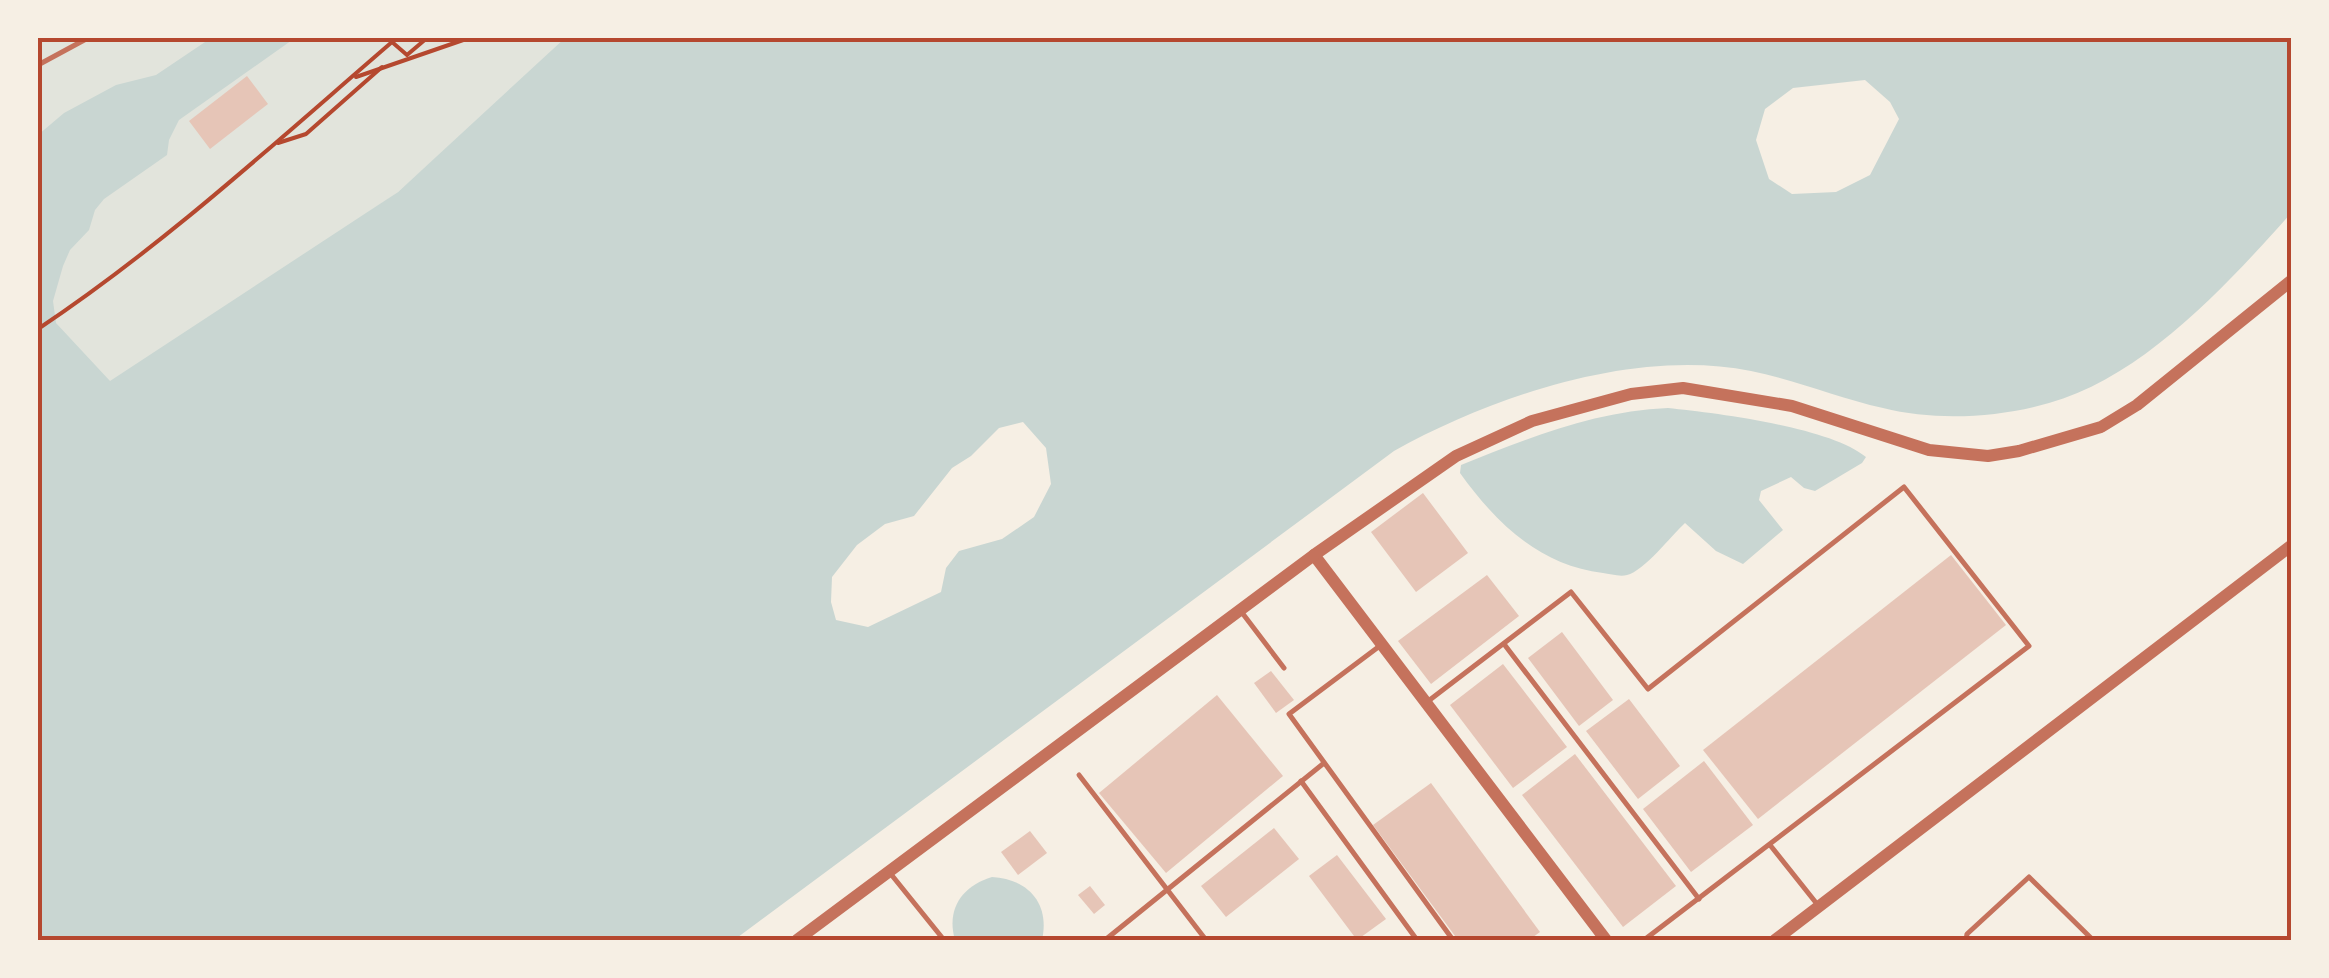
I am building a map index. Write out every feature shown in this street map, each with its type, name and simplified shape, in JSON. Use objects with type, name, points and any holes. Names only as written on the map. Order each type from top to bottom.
[{"type":"street","points":[[797,940],[1314,554],[1456,456],[1532,421],[1630,394],[1683,388],[1792,406],[1928,450],[1988,456],[2019,452],[2101,427],[2137,405],[2292,280]]},
{"type":"street","points":[[1775,940],[2292,545]]},
{"type":"street","points":[[1314,554],[1606,940]]},
{"type":"lane","points":[[38,65],[88,38]]},
{"type":"lane","points":[[1428,702],[1570,592],[1648,690],[1904,486],[2028,646],[1644,940]]},
{"type":"lane","points":[[1240,610],[1284,668]]},
{"type":"lane","points":[[1383,643],[1289,714],[1453,940]]},
{"type":"lane","points":[[1504,644],[1699,899]]},
{"type":"lane","points":[[1105,940],[1324,762]]},
{"type":"lane","points":[[1078,775],[1206,940]]},
{"type":"lane","points":[[1302,781],[1417,940]]},
{"type":"lane","points":[[1770,844],[1818,907]]},
{"type":"lane","points":[[890,872],[944,940]]},
{"type":"lane","points":[[1966,940],[2029,876],[2093,940]]},
{"type":"path","points":[[38,329],[220,191],[392,42],[407,56],[427,38]]},
{"type":"path","points":[[348,80],[469,38]]},
{"type":"path","points":[[274,144],[306,134],[382,67]]},
{"type":"shaded area","points":[[46,38],[568,38],[398,192],[38,437],[38,43]]},
{"type":"shaded area","points":[[211,38],[295,38],[179,120],[167,155],[104,199],[95,210],[89,230],[70,250],[53,301],[56,323],[110,381],[398,192],[565,38],[2291,38],[2291,213],[2182,325],[2118,372],[2049,403],[1987,415],[1924,415],[1867,404],[1751,371],[1661,366],[1567,381],[1521,395],[1434,431],[1394,451],[734,940],[38,940],[38,135],[64,113],[116,85],[156,75]],"holes":[[[1865,80],[1890,102],[1899,119],[1870,175],[1836,192],[1792,194],[1769,179],[1756,140],[1765,109],[1793,88]],[[1023,422],[1046,448],[1051,484],[1034,517],[1002,539],[959,551],[946,568],[941,592],[868,627],[836,620],[831,602],[832,577],[857,545],[885,524],[914,516],[952,468],[971,456],[999,428]]]},
{"type":"shaded area","points":[[1668,408],[1800,430],[1849,446],[1866,457],[1815,491],[1791,477],[1761,491],[1759,500],[1783,530],[1743,564],[1716,551],[1685,523],[1641,567],[1621,576],[1580,569],[1521,539],[1489,509],[1460,473],[1461,465],[1562,428],[1614,414]]},
{"type":"shaded area","points":[[992,877],[1017,883],[1034,896],[1043,915],[1042,940],[955,940],[953,918],[959,900],[972,886]]},
{"type":"building","points":[[247,76],[268,104],[210,149],[189,121]]},
{"type":"building","points":[[1423,493],[1468,553],[1416,592],[1371,532]]},
{"type":"building","points":[[1951,555],[2006,625],[1758,819],[1703,750]]},
{"type":"building","points":[[1487,575],[1519,616],[1431,684],[1398,641]]},
{"type":"building","points":[[1562,632],[1613,700],[1579,726],[1528,658]]},
{"type":"building","points":[[1503,664],[1567,747],[1513,788],[1450,705]]},
{"type":"building","points":[[1271,671],[1294,700],[1276,713],[1254,683]]},
{"type":"building","points":[[1217,695],[1283,776],[1166,873],[1099,793]]},
{"type":"building","points":[[1629,699],[1680,766],[1638,799],[1586,731]]},
{"type":"building","points":[[1575,754],[1676,886],[1623,927],[1522,795]]},
{"type":"building","points":[[1704,761],[1753,825],[1691,872],[1643,809]]},
{"type":"building","points":[[1431,783],[1540,932],[1529,940],[1458,940],[1373,825]]},
{"type":"building","points":[[1274,828],[1299,859],[1226,917],[1201,886]]},
{"type":"building","points":[[1030,831],[1047,853],[1018,875],[1001,852]]},
{"type":"building","points":[[1337,855],[1386,919],[1357,940],[1309,876]]},
{"type":"building","points":[[1090,886],[1105,905],[1094,914],[1078,895]]}]
